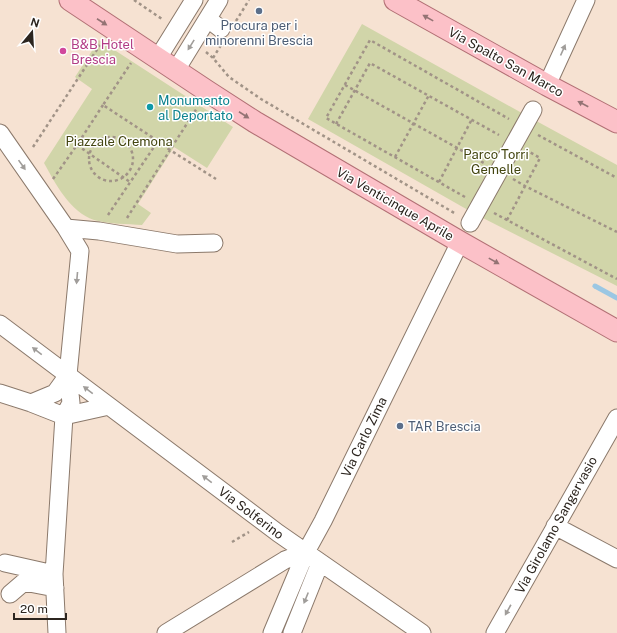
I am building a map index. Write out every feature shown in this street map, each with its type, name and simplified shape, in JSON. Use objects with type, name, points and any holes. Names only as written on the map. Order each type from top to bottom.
[{"type":"main road","name":"Via Venticinque Aprile","points":[[70,0],[255,122],[460,242],[617,331]]},
{"type":"main road","name":"Via Spalto San Marco","points":[[395,0],[547,85],[617,122]]},
{"type":"street","points":[[158,58],[194,0]]},
{"type":"street","points":[[176,70],[219,0]]},
{"type":"street","points":[[547,85],[586,0]]},
{"type":"street","points":[[208,19],[221,29]]},
{"type":"street","points":[[470,223],[533,110]]},
{"type":"street","points":[[0,133],[66,228],[80,251],[68,375],[71,403],[64,416],[55,581],[57,633]]},
{"type":"street","points":[[66,228],[98,231],[177,244],[214,243]]},
{"type":"street","name":"Via Carlo Zima","points":[[272,633],[306,552],[323,521],[460,242]]},
{"type":"street","name":"Via Solferino","points":[[0,324],[278,533],[306,552]]},
{"type":"street","points":[[31,403],[56,393],[68,375]]},
{"type":"street","points":[[0,393],[64,416],[109,406]]},
{"type":"street","name":"Via Girolamo Sangervasio","points":[[495,633],[617,418]]},
{"type":"street","points":[[555,526],[617,559]]},
{"type":"street","points":[[306,552],[422,633]]},
{"type":"street","name":"Via Solferino","points":[[166,633],[285,560],[306,552]]},
{"type":"street","points":[[5,563],[55,581]]},
{"type":"street","points":[[292,633],[320,563]]},
{"type":"street","points":[[10,594],[24,582],[55,581]]},
{"type":"path","points":[[134,0],[167,23]]},
{"type":"path","points":[[326,118],[370,40],[523,128],[617,178]]},
{"type":"path","points":[[33,147],[100,45]]},
{"type":"path","points":[[205,52],[213,58],[229,77],[261,99],[470,223]]},
{"type":"path","points":[[53,179],[132,61]]},
{"type":"path","points":[[336,124],[370,63],[472,119],[540,158],[507,220]]},
{"type":"path","points":[[345,85],[525,186],[617,232]]},
{"type":"path","points":[[395,157],[429,95]]},
{"type":"path","points":[[103,105],[216,179]]},
{"type":"path","points":[[124,223],[197,108]]},
{"type":"path","points":[[439,182],[472,119]]},
{"type":"path","points":[[106,137],[114,137],[121,139],[127,144],[133,157],[129,172],[124,177],[110,181],[102,180],[96,176],[89,164],[90,150],[94,144],[106,137]]},
{"type":"path","points":[[98,231],[158,141]]},
{"type":"path","points":[[77,145],[130,182]]},
{"type":"path","points":[[232,542],[244,535]]},
{"type":"green space","name":"Parco Torri Gemelle","points":[[362,24],[617,165],[617,286],[475,214],[308,119]]},
{"type":"green space","name":"Piazzale Cremona","points":[[99,40],[233,127],[207,168],[174,147],[138,204],[151,213],[142,225],[105,222],[94,220],[85,216],[78,211],[64,196],[44,163],[92,89],[75,77]]},
{"type":"waterway","points":[[595,286],[617,298]]},
{"type":"place","name":"Procura per i minorenni Brescia","points":[[259,11]]},
{"type":"place","name":"B&B Hotel Brescia","points":[[63,51]]},
{"type":"place","name":"Monumento al Deportato","points":[[150,107]]},
{"type":"place","name":"TAR Brescia","points":[[400,426]]}]
